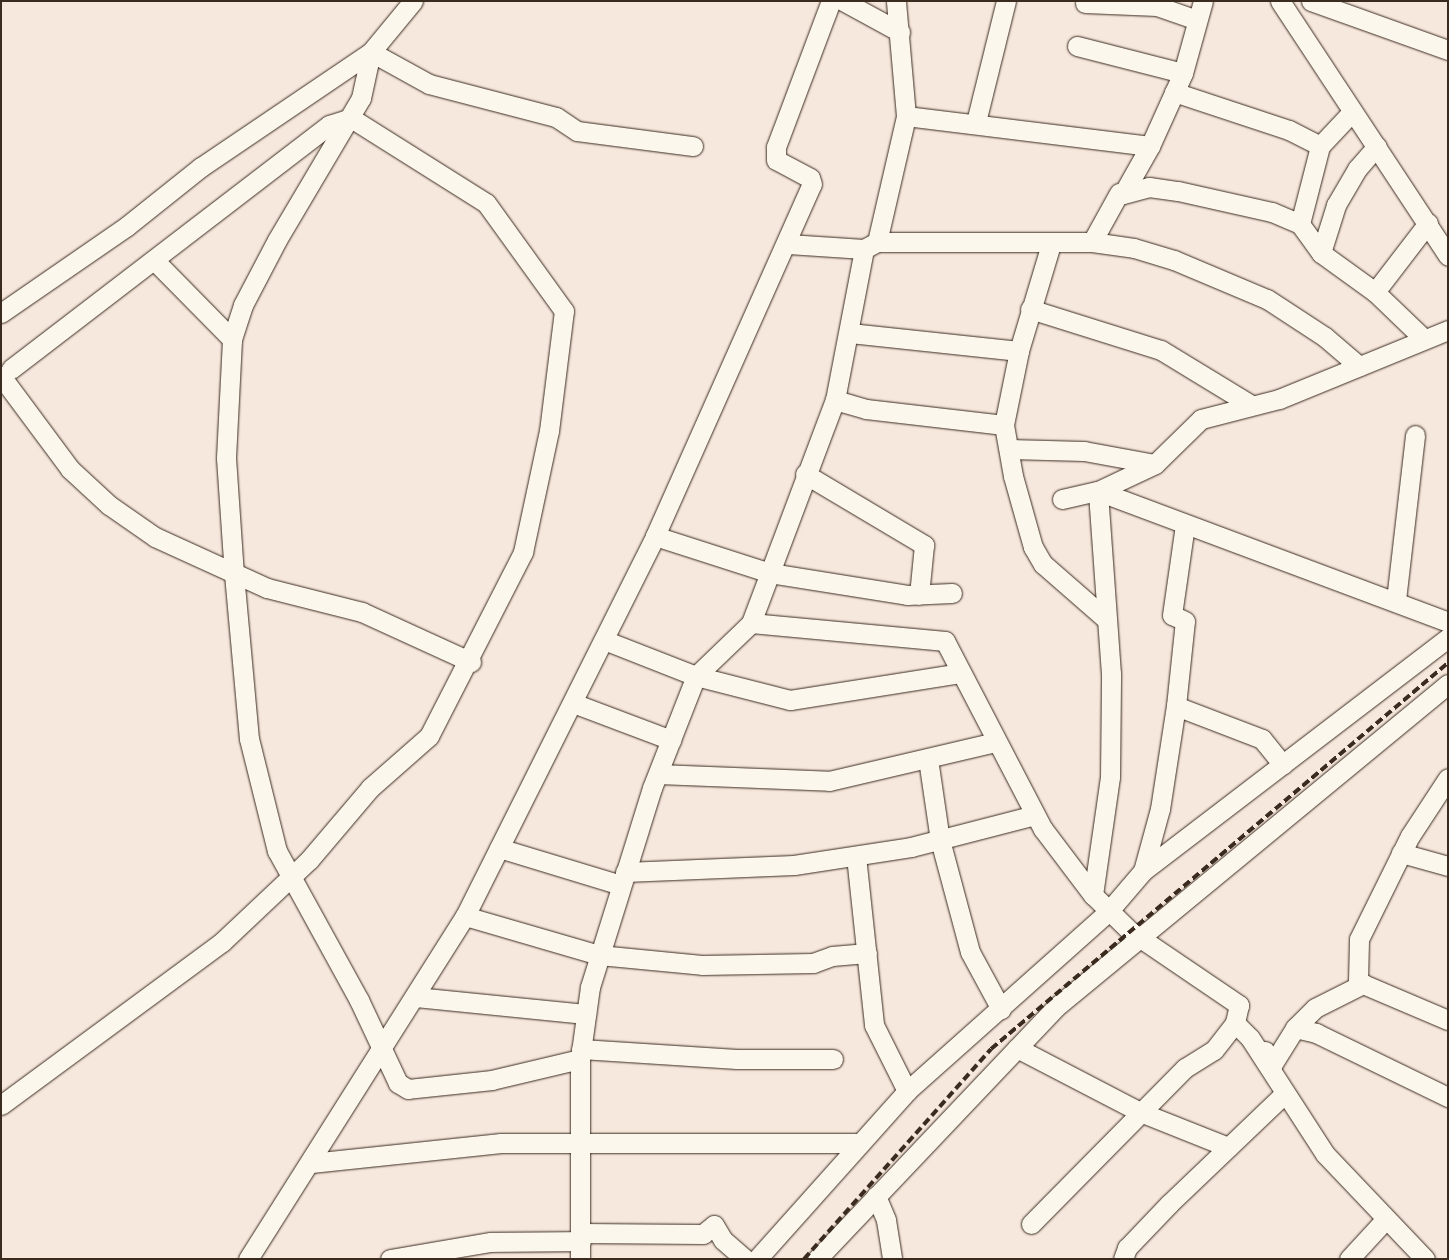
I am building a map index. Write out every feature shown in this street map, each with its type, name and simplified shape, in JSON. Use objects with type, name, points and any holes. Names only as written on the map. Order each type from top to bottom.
[{"type":"street","points":[[1,313],[127,226],[201,168],[372,52],[413,1]]},
{"type":"street","points":[[248,1259],[382,1052],[465,916],[655,536],[788,244],[812,184],[810,178],[776,160],[776,147],[831,1]]},
{"type":"street","points":[[843,1],[900,32]]},
{"type":"street","points":[[581,1244],[581,1054],[586,1014],[599,955],[658,774],[696,676],[751,623],[805,474],[835,400],[870,246],[906,116],[896,1]]},
{"type":"street","points":[[976,122],[1006,1]]},
{"type":"street","points":[[1092,242],[1150,146],[1183,73],[1203,1]]},
{"type":"street","points":[[1280,1],[1448,256]]},
{"type":"street","points":[[1310,1],[1448,50]]},
{"type":"street","points":[[1080,2],[1157,6],[1197,20]]},
{"type":"street","points":[[1077,46],[1183,73]]},
{"type":"street","points":[[372,52],[361,98],[277,240],[243,305],[232,339],[226,458],[234,575],[252,751],[275,844],[398,1083],[408,1089],[514,1077],[581,1054],[737,1059],[833,1059]]},
{"type":"street","points":[[372,52],[429,84],[556,117],[577,131],[693,146]]},
{"type":"street","points":[[1174,92],[1289,130],[1320,146]]},
{"type":"street","points":[[1300,224],[1320,146],[1352,112]]},
{"type":"street","points":[[906,116],[976,122],[1150,146]]},
{"type":"street","points":[[350,118],[329,125],[155,261],[6,372],[70,469],[109,505],[184,553],[234,575],[300,600],[362,612],[471,662]]},
{"type":"street","points":[[1,1105],[222,942],[292,876],[370,788],[429,736],[471,662],[523,552],[549,431],[564,311],[486,203],[350,118]]},
{"type":"street","points":[[1321,253],[1336,205],[1357,169],[1377,146]]},
{"type":"street","points":[[1121,194],[1149,187],[1178,191],[1272,212],[1300,224],[1321,253],[1375,292],[1424,339]]},
{"type":"street","points":[[1375,292],[1428,223]]},
{"type":"street","points":[[788,244],[870,246],[1092,242],[1134,248],[1174,260],[1266,299],[1325,337],[1359,366]]},
{"type":"street","points":[[1051,244],[1019,351],[1004,424],[1033,547],[1043,564],[1106,619]]},
{"type":"street","points":[[155,261],[232,339]]},
{"type":"street","points":[[1030,310],[1160,350],[1251,405]]},
{"type":"street","points":[[1062,499],[1098,491],[1155,464],[1201,419],[1279,399],[1448,330]]},
{"type":"street","points":[[850,333],[1019,351]]},
{"type":"street","points":[[835,400],[866,409],[1004,424]]},
{"type":"street","points":[[1396,600],[1415,435]]},
{"type":"street","points":[[1009,449],[1084,451],[1155,464]]},
{"type":"street","points":[[805,474],[924,545],[919,595]]},
{"type":"street","points":[[1093,895],[1110,777],[1111,674],[1098,491]]},
{"type":"street","points":[[1098,491],[1185,525],[1396,600],[1448,622]]},
{"type":"street","points":[[1143,871],[1160,809],[1176,706],[1185,621],[1172,615],[1185,525]]},
{"type":"street","points":[[655,536],[770,573],[919,595],[952,593]]},
{"type":"street","points":[[751,623],[945,641],[995,742],[1035,815],[1093,895],[1107,913],[1142,938],[1237,1014],[1272,1065],[1295,1028],[1315,1008],[1363,984]]},
{"type":"street","points":[[757,1259],[858,1143],[907,1091],[1107,913],[1143,871],[1448,638]]},
{"type":"street","points":[[604,640],[696,676],[790,700],[960,673]]},
{"type":"street","points":[[817,1259],[1056,1007],[1448,684]]},
{"type":"street","points":[[573,703],[671,740]]},
{"type":"street","points":[[1176,706],[1262,740],[1283,765]]},
{"type":"street","points":[[658,774],[829,780],[928,759],[995,742]]},
{"type":"street","points":[[928,759],[940,840],[970,952],[1001,1009]]},
{"type":"street","points":[[1448,778],[1400,853],[1359,939],[1358,981],[1448,1020]]},
{"type":"street","points":[[499,848],[623,878],[794,865],[856,856],[940,840],[1035,815]]},
{"type":"street","points":[[1400,853],[1448,866]]},
{"type":"street","points":[[856,856],[874,1025],[890,1065],[907,1091]]},
{"type":"street","points":[[465,916],[599,955],[741,965],[813,963],[832,956],[867,954]]},
{"type":"street","points":[[415,997],[586,1014]]},
{"type":"street","points":[[1237,1014],[1283,1095],[1325,1154],[1384,1221],[1425,1259]]},
{"type":"street","points":[[1031,1224],[1185,1068],[1214,1050],[1237,1014]]},
{"type":"street","points":[[1295,1028],[1316,1033],[1448,1097]]},
{"type":"street","points":[[1017,1048],[1140,1112],[1228,1147]]},
{"type":"street","points":[[1123,1259],[1139,1235],[1283,1095]]},
{"type":"street","points":[[311,1162],[501,1142],[858,1143]]},
{"type":"street","points":[[876,1196],[886,1220],[892,1259]]},
{"type":"street","points":[[1349,1259],[1384,1221]]},
{"type":"street","points":[[390,1259],[491,1242],[581,1244],[703,1234],[714,1225],[723,1240],[745,1259]]},
{"type":"railway","points":[[804,1259],[991,1049],[1448,663]]}]
